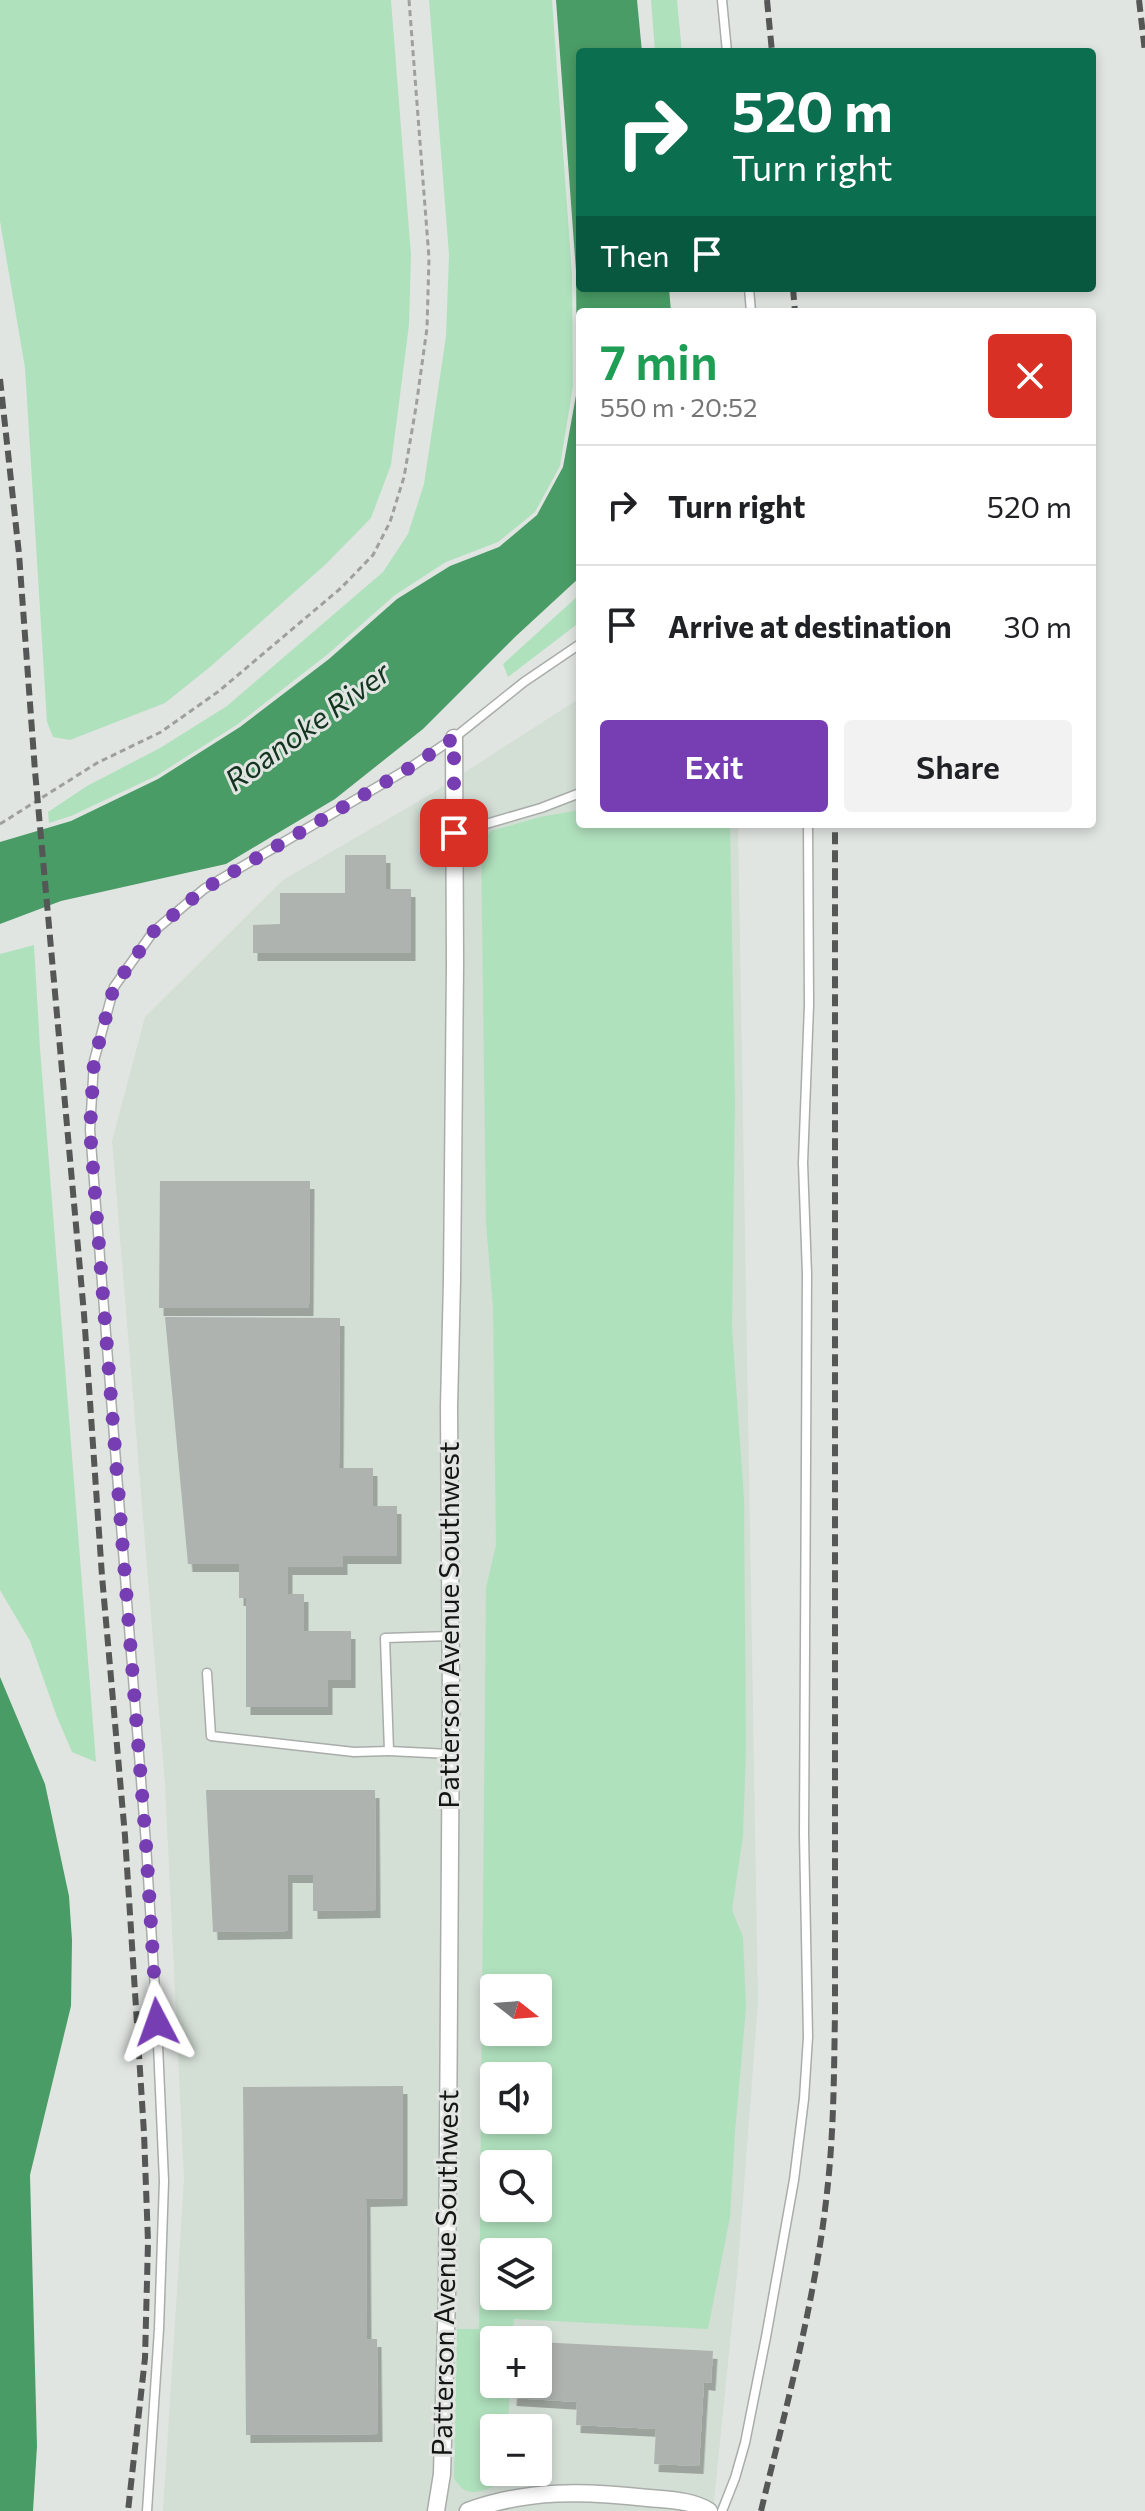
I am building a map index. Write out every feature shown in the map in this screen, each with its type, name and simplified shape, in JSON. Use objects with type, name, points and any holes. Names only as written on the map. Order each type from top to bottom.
[{"type":"street","name":"Patterson Avenue Southwest","points":[[436,2511],[442,2474],[447,2292],[454,738]]},
{"type":"street","points":[[468,2511],[524,2495],[569,2492],[692,2503],[709,2511]]},
{"type":"lane","points":[[722,0],[727,48]]},
{"type":"lane","points":[[147,2511],[159,2329],[164,2181],[146,1844],[90,1130],[94,1061],[114,987],[153,932],[204,889],[411,767],[454,738],[524,682],[576,647]]},
{"type":"lane","points":[[454,833],[576,795]]},
{"type":"lane","points":[[722,2511],[745,2443],[766,2337],[794,2180],[808,2037],[804,1834],[807,1274],[803,1163],[809,1005],[808,828]]},
{"type":"lane","points":[[389,1751],[385,1638],[451,1636]]},
{"type":"lane","points":[[207,1673],[211,1736],[354,1752],[450,1754]]},
{"type":"path","points":[[0,824],[97,763],[161,732],[219,691],[341,588],[373,555],[390,522],[404,477],[427,328],[429,258],[409,0]]},
{"type":"shaded area","points":[[0,0],[391,0],[411,255],[409,325],[391,465],[371,518],[326,564],[165,703],[70,740],[53,737],[47,722],[25,368],[0,221]]},
{"type":"shaded area","points":[[429,0],[552,0],[572,274],[573,386],[560,466],[535,512],[498,542],[446,562],[395,595],[328,654],[238,724],[156,776],[71,816],[49,823],[48,812],[87,786],[160,748],[227,706],[383,572],[408,534],[424,484],[446,336],[449,255]]},
{"type":"shaded area","points":[[651,0],[677,0],[682,48],[655,48]]},
{"type":"shaded area","points":[[576,598],[576,625],[508,677],[503,664]]},
{"type":"shaded area","points":[[576,701],[576,828],[738,828],[758,2003],[738,2265],[713,2511],[163,2511],[184,2180],[165,1785],[112,1141],[145,1017],[283,880],[431,794]]},
{"type":"shaded area","points":[[576,811],[576,828],[730,828],[735,1102],[732,1328],[744,1500],[746,1748],[743,1836],[732,1910],[743,1937],[746,2008],[730,2217],[708,2329],[514,2319],[513,2326],[480,2326],[480,2398],[509,2398],[509,2414],[480,2414],[480,2486],[493,2486],[471,2492],[454,2478],[457,2329],[479,2329],[480,2222],[552,2222],[552,2150],[481,2150],[481,2134],[552,2134],[552,2062],[482,2062],[482,2046],[552,2046],[552,1974],[482,1974],[486,1588],[496,1545],[493,1308],[486,1223],[481,842],[491,831]]},
{"type":"shaded area","points":[[34,945],[96,1762],[72,1752],[30,1641],[0,1590],[0,954]]},
{"type":"water","points":[[556,0],[637,0],[642,48],[576,48],[576,271]]},
{"type":"water","points":[[576,292],[669,292],[671,308],[576,308]]},
{"type":"water","name":"Roanoke River","points":[[576,396],[576,581],[423,729],[335,799],[226,864],[61,901],[0,924],[0,842],[71,821],[158,779],[240,727],[329,659],[397,599],[450,566],[499,547],[537,515],[563,467]]},
{"type":"water","points":[[0,1677],[45,1784],[69,1896],[72,1940],[71,2006],[30,2175],[37,2446],[33,2511],[0,2511]]},
{"type":"building","points":[[345,855],[386,855],[386,889],[411,889],[411,953],[253,953],[253,925],[280,924],[280,893],[345,893]]},
{"type":"building","points":[[160,1181],[310,1181],[309,1308],[159,1308]]},
{"type":"building","points":[[165,1317],[340,1318],[339,1468],[373,1468],[373,1506],[397,1506],[397,1556],[343,1556],[343,1567],[288,1567],[288,1594],[304,1594],[304,1631],[351,1631],[351,1680],[328,1680],[328,1707],[246,1707],[246,1598],[239,1598],[239,1564],[188,1564]]},
{"type":"building","points":[[206,1790],[375,1790],[376,1910],[313,1911],[313,1875],[288,1875],[288,1931],[213,1932]]},
{"type":"building","points":[[403,2086],[403,2198],[366,2199],[367,2339],[377,2339],[378,2434],[246,2435],[243,2087]]},
{"type":"building","points":[[552,2343],[713,2351],[711,2383],[704,2382],[699,2466],[654,2464],[656,2429],[576,2425],[577,2402],[512,2398],[552,2398]]},
{"type":"railway","points":[[767,0],[772,48]]},
{"type":"railway","points":[[1139,0],[1145,52]]},
{"type":"railway","points":[[793,292],[795,308]]},
{"type":"railway","points":[[0,379],[19,554],[35,771],[84,1314],[102,1576],[125,1836],[144,2133],[148,2242],[145,2358],[128,2511]]},
{"type":"railway","points":[[761,2511],[817,2266],[833,2119],[835,828]]},
{"type":"route","points":[[157,2022],[90,1130],[94,1061],[114,987],[153,932],[204,889],[411,767],[454,738],[454,833]]}]
